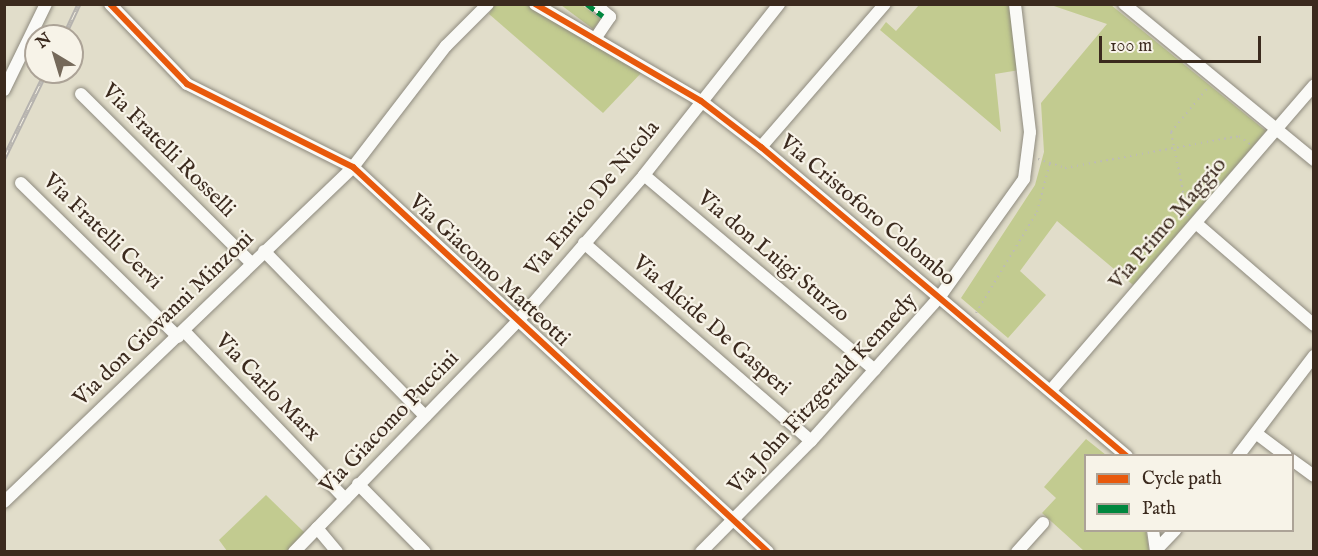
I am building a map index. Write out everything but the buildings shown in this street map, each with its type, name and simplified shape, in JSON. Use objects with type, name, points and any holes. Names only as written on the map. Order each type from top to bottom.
[{"type":"street","points":[[4,90],[46,4]]},
{"type":"street","name":"Via Giacomo Matteotti","points":[[110,4],[187,84],[353,166],[516,323],[768,552]]},
{"type":"street","name":"Via don Giovanni Minzoni","points":[[4,502],[353,166],[473,9],[488,4]]},
{"type":"street","name":"Via Cristoforo Colombo","points":[[535,4],[701,101],[761,147],[941,295],[1125,454]]},
{"type":"street","name":"Via Cristoforo Colombo","points":[[552,4],[564,20]]},
{"type":"street","points":[[595,4],[610,17],[595,39]]},
{"type":"street","name":"Via Enrico De Nicola","points":[[516,323],[644,175],[779,4]]},
{"type":"street","points":[[761,147],[885,4]]},
{"type":"street","points":[[1015,4],[1029,159]]},
{"type":"street","points":[[1124,4],[1314,160]]},
{"type":"street","name":"Via Primo Maggio","points":[[1052,389],[1197,224],[1314,85]]},
{"type":"street","name":"Via Fratelli Rosselli","points":[[81,94],[251,263]]},
{"type":"street","name":"Via John Fitzgerald Kennedy","points":[[701,552],[812,441],[941,295],[1024,179],[1029,159]]},
{"type":"street","name":"Via don Luigi Sturzo","points":[[644,175],[875,370]]},
{"type":"street","name":"Via Fratelli Cervi","points":[[21,183],[181,334]]},
{"type":"street","points":[[1197,224],[1314,325]]},
{"type":"street","name":"Via Alcide De Gasperi","points":[[584,243],[812,441]]},
{"type":"street","points":[[264,251],[425,416]]},
{"type":"street","name":"Via Giacomo Puccini","points":[[294,552],[516,323]]},
{"type":"street","name":"Via Carlo Marx","points":[[181,334],[345,499]]},
{"type":"street","points":[[1240,454],[1314,356]]},
{"type":"street","points":[[1257,434],[1283,454]]},
{"type":"street","points":[[1294,461],[1314,476]]},
{"type":"street","points":[[358,484],[425,552]]},
{"type":"street","points":[[1017,552],[1043,523]]},
{"type":"street","points":[[317,528],[337,552]]},
{"type":"street","points":[[1153,532],[1156,551]]},
{"type":"street","points":[[1156,551],[1174,532]]},
{"type":"path","points":[[1197,224],[1185,214],[1172,149],[1175,125],[1215,79]]},
{"type":"path","points":[[1029,159],[1075,168],[1239,136],[1259,151]]},
{"type":"path","points":[[972,321],[1037,212],[1050,162]]},
{"type":"green space","points":[[494,5],[532,6],[644,70],[603,113],[489,14]]},
{"type":"green space","points":[[561,5],[582,5],[601,19],[593,29]]},
{"type":"green space","points":[[919,5],[1011,5],[1020,70],[995,74],[1001,132],[880,30],[886,22],[896,31]]},
{"type":"green space","points":[[1051,5],[1111,5],[1266,131],[1133,285],[1057,221],[1020,271],[1046,295],[1008,338],[961,298],[1035,185],[1044,152],[1041,103],[1107,24]]},
{"type":"green space","points":[[1086,439],[1105,454],[1084,454],[1084,532],[1146,532],[1149,551],[1084,551],[1042,513],[1056,498],[1044,487]]},
{"type":"green space","points":[[266,495],[305,533],[287,551],[227,551],[219,540]]},
{"type":"railway","points":[[70,24],[79,4]]},
{"type":"railway","points":[[4,158],[40,84]]},
{"type":"marked path","points":[[587,4],[603,16]]},
{"type":"cycle path","points":[[110,4],[187,84],[353,167],[768,552]]},
{"type":"cycle path","points":[[535,4],[701,101],[761,147],[1125,454]]}]
